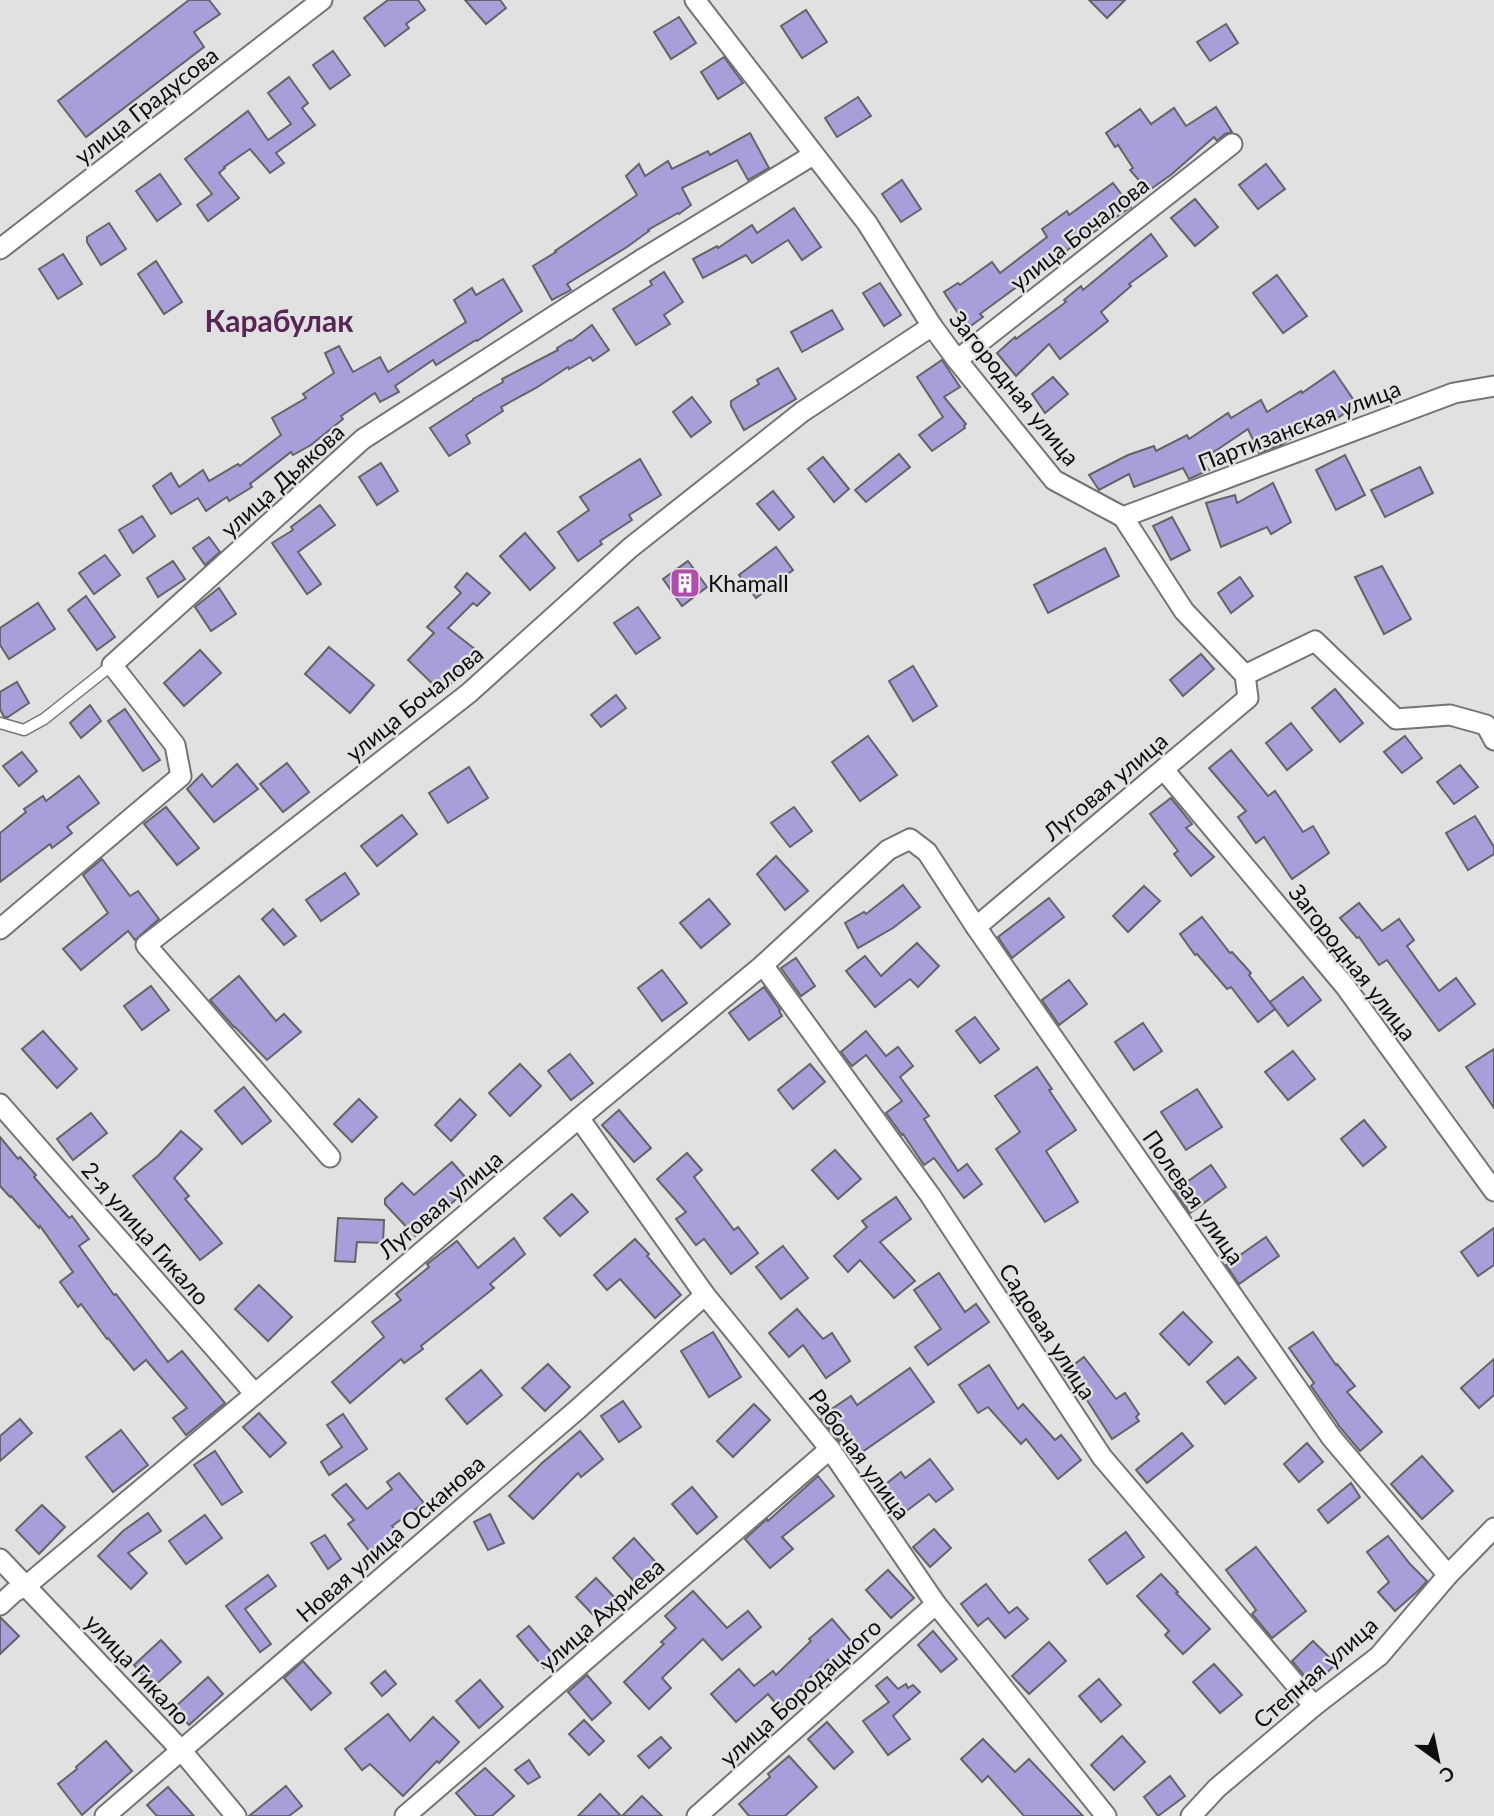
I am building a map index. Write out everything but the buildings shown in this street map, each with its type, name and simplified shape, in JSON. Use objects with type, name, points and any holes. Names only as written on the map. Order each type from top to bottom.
[{"type":"street","name":"улица Градусова","points":[[0,249],[323,0]]},
{"type":"street","name":"Загородная улица","points":[[695,0],[867,223],[932,326],[957,360],[1055,480],[1122,517],[1184,611],[1245,675]]},
{"type":"street","name":"улица Бочалова","points":[[957,360],[1232,145]]},
{"type":"street","name":"улица Дьякова","points":[[112,666],[363,439],[644,258],[813,155]]},
{"type":"street","name":"улица Бочалова","points":[[330,1157],[146,945],[469,693],[631,548],[802,412],[932,326]]},
{"type":"street","name":"Партизанская улица","points":[[1122,517],[1454,393],[1494,386]]},
{"type":"street","points":[[1245,675],[1315,642],[1396,719],[1450,715],[1486,725],[1494,740]]},
{"type":"street","points":[[0,929],[181,776],[175,745],[112,666]]},
{"type":"street","name":"Луговая улица","points":[[976,926],[1248,698],[1245,675]]},
{"type":"street","name":"Загородная улица","points":[[1164,770],[1345,986],[1494,1191]]},
{"type":"street","name":"Луговая улица","points":[[0,1605],[255,1394],[763,965],[888,850],[910,839]]},
{"type":"street","name":"Полевая улица","points":[[910,839],[927,852],[1331,1437],[1448,1575]]},
{"type":"street","name":"Садовая улица","points":[[763,965],[930,1195],[1102,1457],[1314,1706]]},
{"type":"street","name":"2-я улица Гикало","points":[[0,1104],[255,1394]]},
{"type":"street","name":"Рабочая улица","points":[[579,1118],[705,1295],[830,1449],[936,1604],[1106,1816]]},
{"type":"street","name":"Новая улица Осканова","points":[[105,1816],[579,1408],[705,1295]]},
{"type":"street","name":"улица Ахриева","points":[[405,1816],[830,1449]]},
{"type":"street","name":"Степная улица","points":[[1191,1816],[1217,1788],[1378,1656],[1448,1575],[1494,1528]]},
{"type":"street","name":"улица Гикало","points":[[0,1559],[181,1750],[236,1816]]},
{"type":"street","name":"улица Бородацкого","points":[[697,1816],[936,1604]]},
{"type":"lane","points":[[0,723],[24,730],[44,719],[112,666]]},
{"type":"place","name":"Khamall","points":[[685,583]]},
{"type":"district","name":"Карабулак","points":[[279,320]]}]
